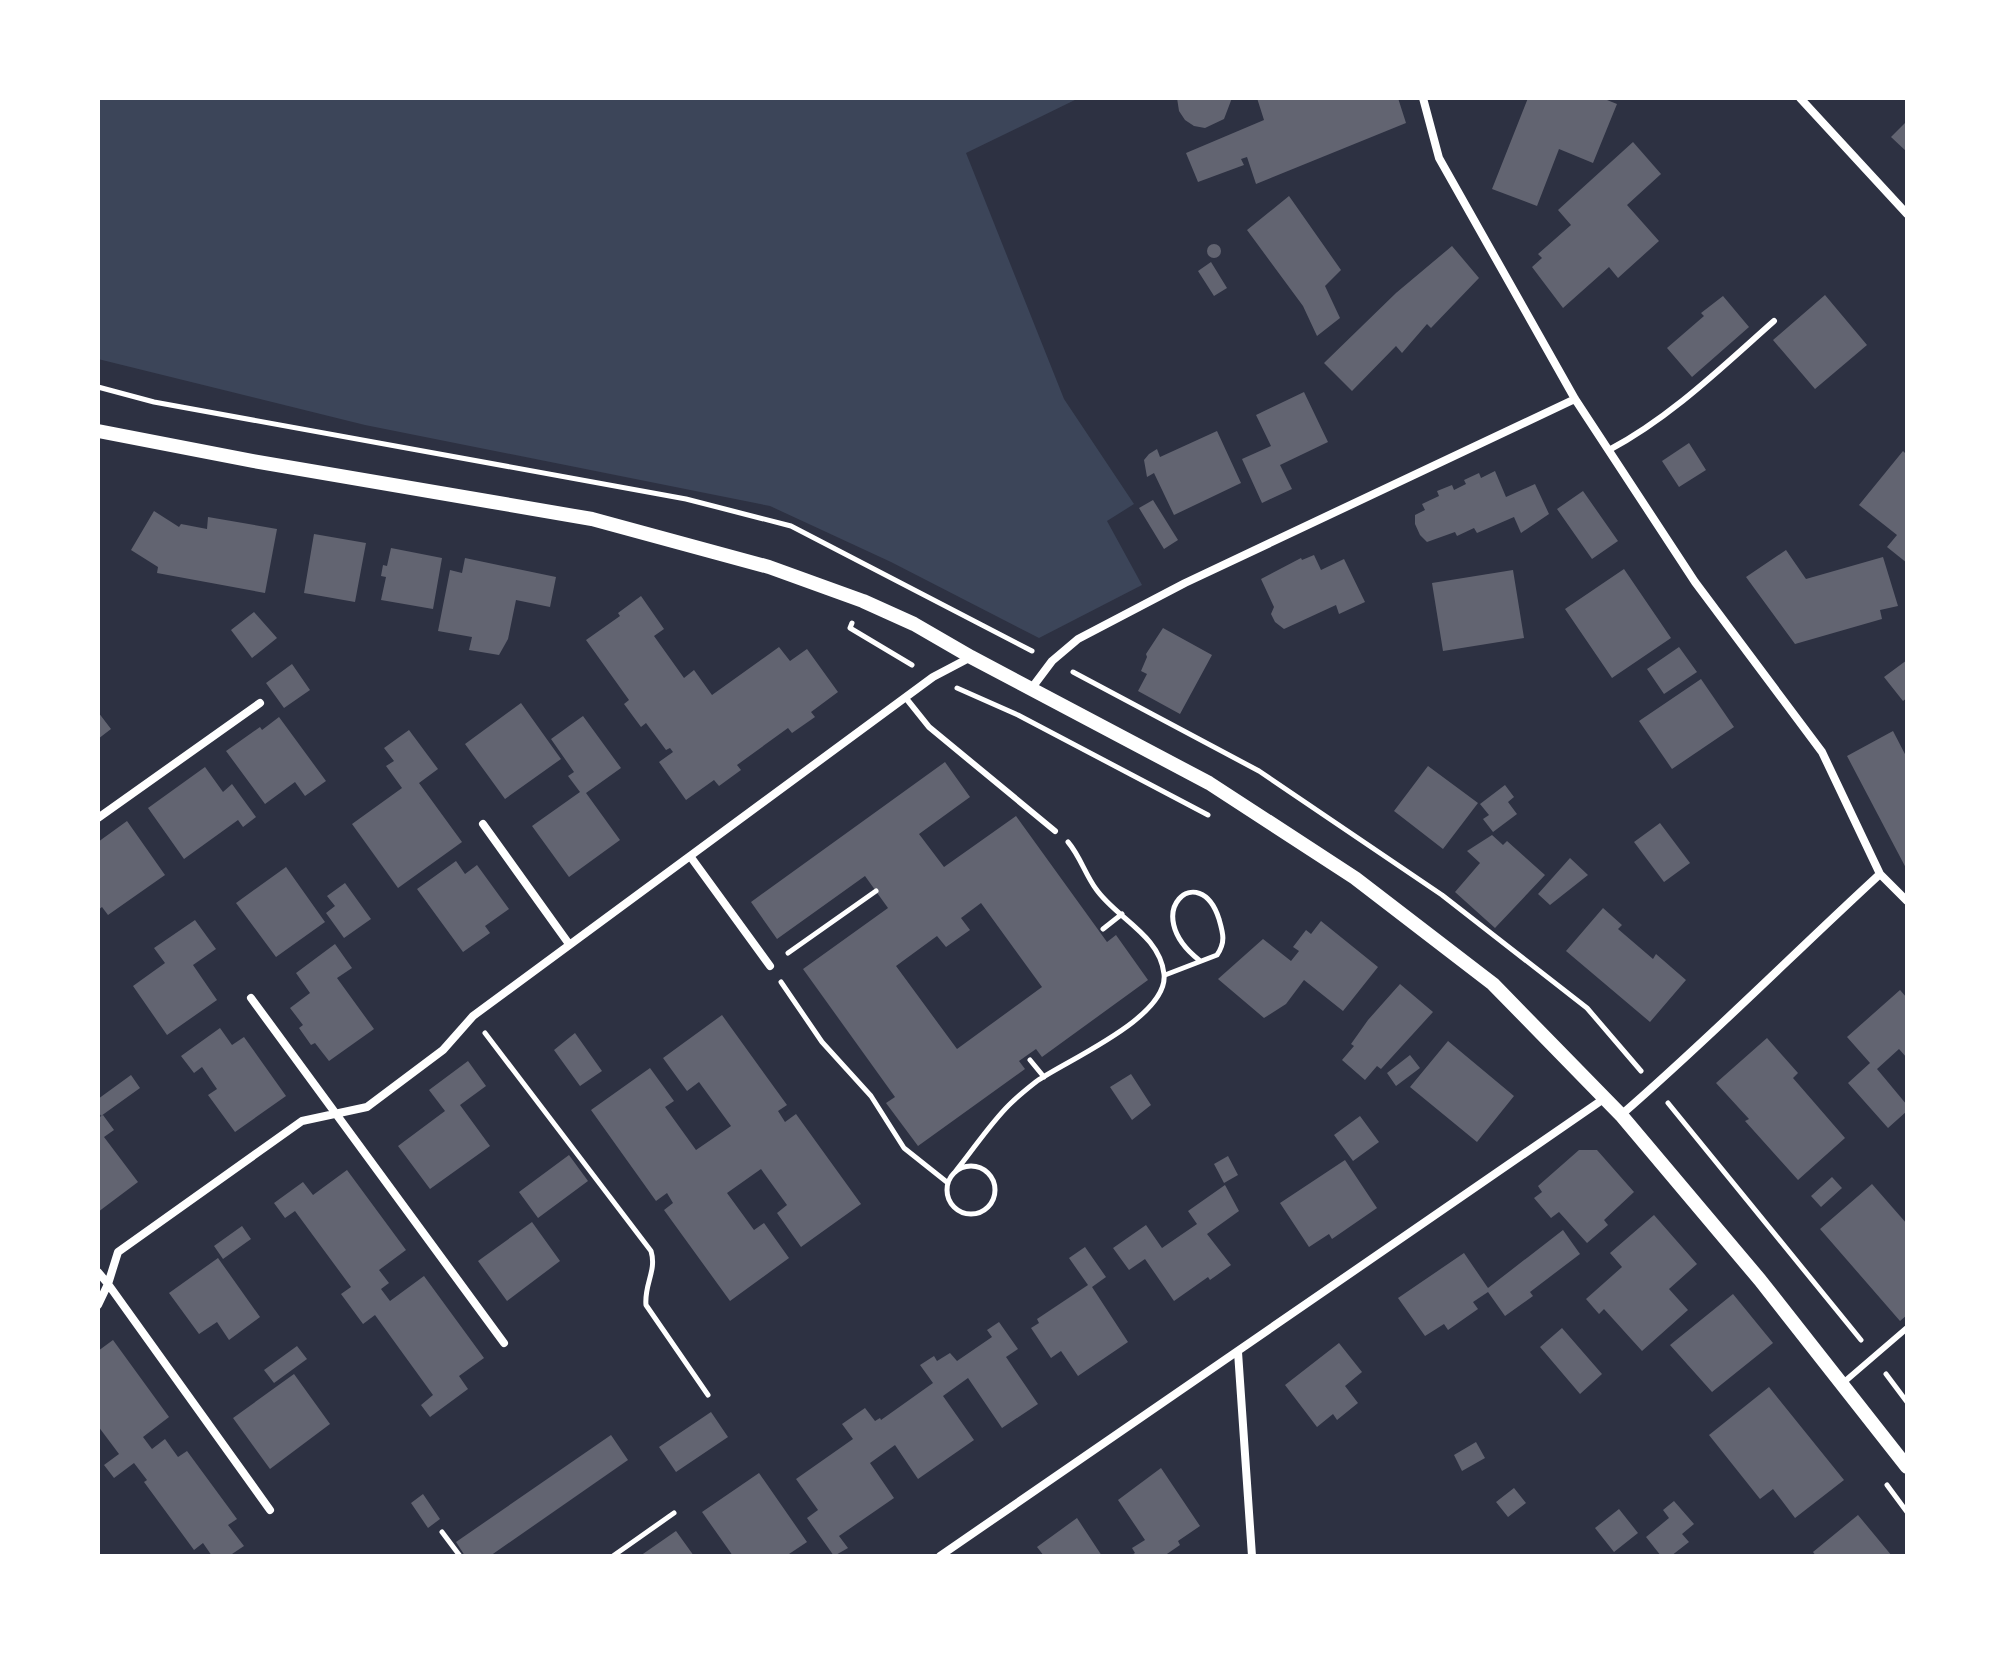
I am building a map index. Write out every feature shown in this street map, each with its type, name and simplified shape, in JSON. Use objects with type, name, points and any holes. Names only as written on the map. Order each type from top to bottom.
[{"type":"street","points":[[1423,98],[1439,158],[1575,399],[1695,582],[1822,752],[1880,874],[1907,901]]},
{"type":"street","points":[[1800,98],[1907,214]]},
{"type":"street","points":[[1031,689],[1052,661],[1078,639],[1185,583],[1575,399]]},
{"type":"street","points":[[98,431],[592,519],[769,567],[863,601],[914,624],[1209,783],[1355,878],[1493,984],[1621,1115],[1760,1280],[1907,1467]]},
{"type":"street","points":[[98,1305],[118,1252],[302,1121],[367,1107],[443,1050],[473,1016],[569,944],[933,677],[971,657]]},
{"type":"street","points":[[98,818],[260,703]]},
{"type":"street","points":[[483,824],[569,944]]},
{"type":"street","points":[[690,856],[770,966]]},
{"type":"street","points":[[1621,1115],[1668,1076],[1784,962],[1880,874]]},
{"type":"street","points":[[251,998],[504,1343]]},
{"type":"street","points":[[940,1556],[1605,1098]]},
{"type":"street","points":[[98,1272],[270,1510]]},
{"type":"street","points":[[1238,1352],[1252,1556]]},
{"type":"lane","points":[[1609,450],[1639,435],[1774,321]]},
{"type":"lane","points":[[905,697],[929,727],[1055,831]]},
{"type":"lane","points":[[1843,1383],[1907,1328]]},
{"type":"path","points":[[98,387],[154,402],[686,499],[791,526],[1259,771],[1351,833]]},
{"type":"path","points":[[850,628],[933,677],[1018,715],[1209,816]]},
{"type":"path","points":[[955,1172],[963,1167],[972,1167],[986,1172],[994,1184],[993,1200],[983,1211],[968,1215],[950,1202],[948,1183],[955,1172],[1009,1105],[1044,1077],[1102,1044],[1147,1010],[1160,991],[1165,975],[1155,950],[1141,932],[1094,888],[1077,853],[1055,831]]},
{"type":"path","points":[[876,891],[770,966],[822,1042],[871,1096],[904,1148],[948,1183]]},
{"type":"path","points":[[1165,975],[1217,955],[1222,948],[1224,935],[1216,910],[1201,894],[1190,892],[1179,896],[1173,904],[1173,915],[1182,945],[1199,960]]},
{"type":"path","points":[[1103,929],[1122,914]]},
{"type":"path","points":[[473,1016],[651,1251],[655,1263],[645,1294],[646,1305],[708,1395]]},
{"type":"path","points":[[1030,1060],[1044,1077]]},
{"type":"path","points":[[1878,1474],[1907,1512]]},
{"type":"path","points":[[613,1556],[674,1513]]},
{"type":"path","points":[[442,1532],[460,1556]]},
{"type":"shaded area","points":[[98,98],[1079,98],[966,153],[1064,399],[1134,504],[1107,521],[1142,585],[1039,638],[891,562],[770,506],[365,425],[98,359]]},
{"type":"building","points":[[1177,98],[1232,98],[1224,119],[1205,128],[1185,120],[1179,111]]},
{"type":"building","points":[[1257,98],[1398,98],[1406,123],[1256,184],[1247,157],[1241,159],[1244,165],[1198,182],[1186,153],[1264,120]]},
{"type":"building","points":[[1528,98],[1602,98],[1617,104],[1593,163],[1559,149],[1537,206],[1492,189]]},
{"type":"building","points":[[1907,121],[1907,152],[1891,137]]},
{"type":"building","points":[[1633,142],[1661,174],[1627,205],[1659,241],[1618,278],[1609,267],[1563,308],[1532,267],[1542,258],[1538,254],[1571,225],[1558,210]]},
{"type":"building","points":[[1289,196],[1341,270],[1325,286],[1340,318],[1317,336],[1303,306],[1247,230]]},
{"type":"building","points":[[1214,244],[1221,251],[1214,258],[1207,251]]},
{"type":"building","points":[[1452,246],[1479,278],[1431,328],[1427,324],[1402,353],[1396,346],[1352,391],[1324,363],[1396,293]]},
{"type":"building","points":[[1211,262],[1227,288],[1214,296],[1198,271]]},
{"type":"building","points":[[1825,295],[1867,345],[1815,389],[1773,340]]},
{"type":"building","points":[[1723,296],[1749,327],[1692,377],[1667,348],[1704,316],[1701,313]]},
{"type":"building","points":[[1304,392],[1328,442],[1280,465],[1292,489],[1262,503],[1242,459],[1271,446],[1256,415]]},
{"type":"building","points":[[1217,431],[1241,483],[1174,515],[1154,473],[1147,477],[1144,460],[1157,449],[1160,457]]},
{"type":"building","points":[[1689,443],[1706,470],[1679,487],[1662,461]]},
{"type":"building","points":[[1903,451],[1907,455],[1907,563],[1887,547],[1897,535],[1859,505]]},
{"type":"building","points":[[1495,471],[1506,497],[1535,484],[1549,514],[1521,533],[1514,517],[1477,533],[1474,528],[1457,536],[1455,532],[1427,542],[1420,535],[1415,515],[1425,510],[1422,504],[1439,496],[1437,491],[1452,485],[1454,490],[1466,484],[1464,480],[1479,473],[1481,478]]},
{"type":"building","points":[[1583,491],[1618,541],[1592,559],[1557,509]]},
{"type":"building","points":[[1153,500],[1178,540],[1164,549],[1139,508]]},
{"type":"building","points":[[154,511],[179,527],[181,524],[207,529],[208,517],[277,529],[265,593],[157,573],[158,567],[131,550]]},
{"type":"building","points":[[314,534],[366,543],[355,602],[304,593]]},
{"type":"building","points":[[391,548],[442,558],[433,609],[381,600],[386,577],[381,576],[383,565],[387,566]]},
{"type":"building","points":[[1786,550],[1806,579],[1883,557],[1898,606],[1880,610],[1882,619],[1795,644],[1746,577]]},
{"type":"building","points":[[1314,555],[1321,570],[1344,559],[1365,602],[1339,614],[1336,605],[1284,629],[1271,614],[1274,607],[1261,579],[1301,558]]},
{"type":"building","points":[[465,558],[556,577],[550,607],[516,600],[508,639],[499,655],[469,650],[472,637],[438,631],[450,570],[462,573]]},
{"type":"building","points":[[1624,569],[1671,638],[1612,678],[1565,609]]},
{"type":"building","points":[[1513,570],[1524,638],[1443,651],[1432,583]]},
{"type":"building","points":[[641,596],[664,629],[654,636],[684,678],[694,670],[712,695],[779,647],[790,661],[807,649],[838,692],[811,712],[815,717],[792,733],[788,728],[737,765],[741,770],[719,786],[714,780],[686,800],[659,762],[673,752],[670,748],[666,750],[646,723],[641,727],[624,704],[629,700],[586,640],[620,616],[618,613]]},
{"type":"building","points":[[254,612],[277,638],[252,658],[231,630]]},
{"type":"building","points":[[1163,628],[1212,655],[1180,714],[1138,691],[1147,674],[1141,671],[1146,654]]},
{"type":"building","points":[[1679,647],[1697,672],[1664,694],[1647,669]]},
{"type":"building","points":[[1907,660],[1907,698],[1903,701],[1884,677]]},
{"type":"building","points":[[292,664],[310,690],[284,708],[266,683]]},
{"type":"building","points":[[1701,679],[1734,727],[1672,769],[1639,721]]},
{"type":"building","points":[[521,703],[561,759],[505,799],[465,744]]},
{"type":"building","points":[[98,712],[111,729],[98,739]]},
{"type":"building","points":[[583,716],[621,768],[586,793],[620,840],[569,877],[532,826],[580,792],[568,776],[574,772],[551,739]]},
{"type":"building","points":[[279,717],[326,781],[305,796],[295,782],[265,804],[226,751]]},
{"type":"building","points":[[409,730],[438,769],[419,783],[462,842],[398,888],[352,824],[402,788],[386,766],[394,761],[384,748]]},
{"type":"building","points":[[1893,731],[1907,758],[1907,870],[1847,756]]},
{"type":"building","points":[[945,762],[970,797],[919,834],[944,867],[1016,816],[1107,942],[1116,935],[1148,980],[1042,1057],[1036,1049],[1019,1061],[1025,1069],[918,1146],[886,1103],[895,1097],[803,969],[888,908],[865,876],[777,939],[751,902]],"holes":[[[981,903],[1042,987],[957,1049],[896,966],[937,936],[946,947],[970,930],[961,918]]]},
{"type":"building","points":[[1428,766],[1478,803],[1443,849],[1394,811]]},
{"type":"building","points":[[205,767],[223,792],[232,784],[256,817],[243,827],[238,820],[184,859],[148,808]]},
{"type":"building","points":[[1505,785],[1514,797],[1508,802],[1517,814],[1493,832],[1483,819],[1489,815],[1480,804]]},
{"type":"building","points":[[127,821],[165,875],[108,915],[102,907],[98,910],[98,842]]},
{"type":"building","points":[[1660,823],[1690,863],[1664,882],[1634,842]]},
{"type":"building","points":[[1492,835],[1503,845],[1507,841],[1545,875],[1495,928],[1455,892],[1480,863],[1467,851]]},
{"type":"building","points":[[1570,858],[1588,875],[1550,905],[1538,894]]},
{"type":"building","points":[[456,861],[465,874],[477,865],[509,909],[485,926],[490,933],[463,952],[417,889]]},
{"type":"building","points":[[286,867],[325,922],[276,957],[236,903]]},
{"type":"building","points":[[345,883],[371,919],[344,938],[326,913],[335,906],[327,896]]},
{"type":"building","points":[[1603,908],[1622,925],[1618,929],[1653,959],[1656,954],[1686,980],[1650,1022],[1566,951]]},
{"type":"building","points":[[195,920],[216,949],[193,965],[217,1000],[167,1035],[133,986],[165,963],[154,948]]},
{"type":"building","points":[[1321,921],[1378,967],[1343,1011],[1304,980],[1286,1004],[1264,1018],[1218,979],[1263,939],[1291,961],[1299,951],[1293,947],[1306,930],[1311,934]]},
{"type":"building","points":[[335,944],[352,968],[337,978],[374,1029],[329,1061],[315,1043],[311,1045],[299,1028],[303,1025],[290,1008],[310,993],[296,973]]},
{"type":"building","points":[[1400,984],[1433,1012],[1381,1069],[1377,1066],[1365,1080],[1342,1060],[1354,1046],[1351,1044],[1368,1020]]},
{"type":"building","points":[[1900,990],[1907,998],[1907,1058],[1899,1049],[1877,1069],[1907,1105],[1907,1111],[1888,1128],[1848,1083],[1870,1063],[1847,1037]]},
{"type":"building","points":[[722,1015],[787,1105],[778,1111],[785,1122],[796,1114],[861,1204],[801,1247],[777,1213],[787,1205],[761,1169],[727,1193],[754,1230],[764,1223],[789,1258],[730,1301],[664,1210],[673,1203],[667,1193],[656,1201],[591,1110],[650,1068],[674,1101],[665,1107],[696,1150],[731,1126],[699,1082],[687,1091],[663,1058]]},
{"type":"building","points":[[220,1028],[232,1045],[244,1037],[286,1096],[235,1132],[208,1095],[217,1089],[202,1067],[194,1073],[181,1056]]},
{"type":"building","points":[[575,1033],[602,1071],[580,1086],[554,1050]]},
{"type":"building","points":[[1767,1038],[1798,1073],[1793,1078],[1845,1138],[1798,1180],[1716,1083]]},
{"type":"building","points":[[1448,1041],[1514,1096],[1477,1142],[1410,1087]]},
{"type":"building","points":[[1410,1055],[1420,1068],[1396,1086],[1387,1073]]},
{"type":"building","points":[[468,1061],[486,1086],[460,1105],[490,1146],[430,1189],[398,1146],[445,1111],[429,1090]]},
{"type":"building","points":[[1131,1074],[1151,1105],[1132,1120],[1110,1087]]},
{"type":"building","points":[[131,1075],[140,1088],[101,1116],[98,1099]]},
{"type":"building","points":[[103,1115],[114,1130],[104,1137],[138,1182],[98,1212],[98,1118]]},
{"type":"building","points":[[1360,1116],[1379,1142],[1353,1161],[1334,1135]]},
{"type":"building","points":[[1579,1150],[1597,1150],[1634,1192],[1604,1220],[1608,1225],[1587,1243],[1559,1212],[1551,1218],[1534,1198],[1542,1192],[1538,1186]]},
{"type":"building","points":[[569,1155],[588,1181],[538,1218],[519,1192]]},
{"type":"building","points":[[1228,1156],[1238,1175],[1224,1183],[1214,1164]]},
{"type":"building","points":[[1345,1160],[1377,1208],[1332,1239],[1329,1234],[1309,1247],[1280,1203]]},
{"type":"building","points":[[347,1170],[406,1250],[379,1270],[389,1283],[381,1289],[390,1301],[424,1276],[484,1358],[459,1376],[468,1389],[430,1417],[421,1405],[433,1395],[375,1315],[363,1324],[341,1294],[351,1287],[295,1211],[285,1218],[274,1203],[303,1182],[313,1195]]},
{"type":"building","points":[[1832,1177],[1842,1188],[1821,1207],[1811,1196]]},
{"type":"building","points":[[1872,1184],[1907,1224],[1907,1315],[1900,1321],[1820,1229]]},
{"type":"building","points":[[1225,1185],[1239,1211],[1207,1234],[1231,1265],[1174,1301],[1145,1259],[1129,1270],[1113,1248],[1146,1225],[1162,1248],[1197,1224],[1188,1211]]},
{"type":"building","points":[[1654,1215],[1697,1264],[1669,1289],[1688,1310],[1642,1351],[1604,1309],[1599,1314],[1586,1299],[1622,1267],[1610,1253]]},
{"type":"building","points":[[532,1222],[560,1261],[507,1301],[478,1261]]},
{"type":"building","points":[[242,1226],[251,1239],[223,1259],[214,1246]]},
{"type":"building","points":[[1563,1230],[1580,1254],[1530,1292],[1533,1296],[1505,1316],[1488,1292],[1473,1302],[1478,1309],[1448,1330],[1444,1324],[1425,1336],[1398,1298],[1464,1253],[1488,1288]]},
{"type":"building","points":[[1085,1247],[1106,1277],[1092,1287],[1128,1342],[1078,1376],[1061,1351],[1051,1358],[1031,1328],[1039,1323],[1037,1319],[1088,1285],[1069,1258]]},
{"type":"building","points":[[218,1258],[260,1317],[229,1340],[217,1322],[199,1334],[169,1293]]},
{"type":"building","points":[[1733,1294],[1773,1343],[1712,1392],[1670,1345]]},
{"type":"building","points":[[999,1322],[1018,1349],[1006,1357],[1038,1404],[1002,1428],[968,1378],[943,1396],[974,1440],[918,1479],[895,1445],[870,1463],[894,1498],[839,1536],[848,1548],[834,1556],[807,1518],[818,1510],[796,1479],[853,1439],[842,1424],[865,1408],[875,1421],[881,1420],[933,1383],[920,1365],[934,1356],[937,1361],[950,1353],[957,1361],[992,1337],[987,1330]]},
{"type":"building","points":[[1562,1328],[1602,1374],[1580,1394],[1540,1347]]},
{"type":"building","points":[[113,1340],[169,1417],[143,1437],[152,1449],[165,1439],[178,1457],[187,1451],[237,1519],[228,1525],[244,1546],[229,1556],[212,1556],[203,1543],[194,1550],[144,1482],[147,1480],[134,1463],[114,1478],[104,1465],[119,1454],[98,1426],[98,1351]]},
{"type":"building","points":[[1339,1343],[1362,1372],[1345,1386],[1358,1403],[1337,1420],[1333,1414],[1317,1427],[1285,1385]]},
{"type":"building","points":[[297,1346],[307,1359],[274,1383],[264,1370]]},
{"type":"building","points":[[294,1374],[330,1424],[270,1469],[233,1418]]},
{"type":"building","points":[[1769,1387],[1844,1480],[1795,1518],[1773,1489],[1760,1499],[1709,1435]]},
{"type":"building","points":[[711,1412],[728,1437],[676,1472],[659,1447]]},
{"type":"building","points":[[611,1435],[628,1460],[490,1556],[465,1556],[456,1542]]},
{"type":"building","points":[[1476,1442],[1485,1458],[1462,1471],[1454,1455]]},
{"type":"building","points":[[1161,1468],[1200,1526],[1178,1541],[1180,1545],[1164,1556],[1130,1556],[1135,1553],[1132,1548],[1145,1540],[1118,1500]]},
{"type":"building","points":[[759,1473],[807,1542],[786,1556],[733,1556],[702,1512]]},
{"type":"building","points":[[1514,1488],[1526,1503],[1508,1517],[1496,1502]]},
{"type":"building","points":[[423,1494],[440,1519],[428,1528],[411,1503]]},
{"type":"building","points":[[1674,1501],[1694,1524],[1682,1534],[1689,1542],[1671,1556],[1661,1556],[1646,1537],[1669,1518],[1663,1510]]},
{"type":"building","points":[[1619,1509],[1638,1533],[1614,1552],[1595,1528]]},
{"type":"building","points":[[1858,1515],[1892,1556],[1816,1556],[1813,1552]]},
{"type":"building","points":[[1077,1518],[1102,1556],[1044,1556],[1037,1547]]},
{"type":"building","points":[[676,1531],[694,1556],[640,1556]]}]
